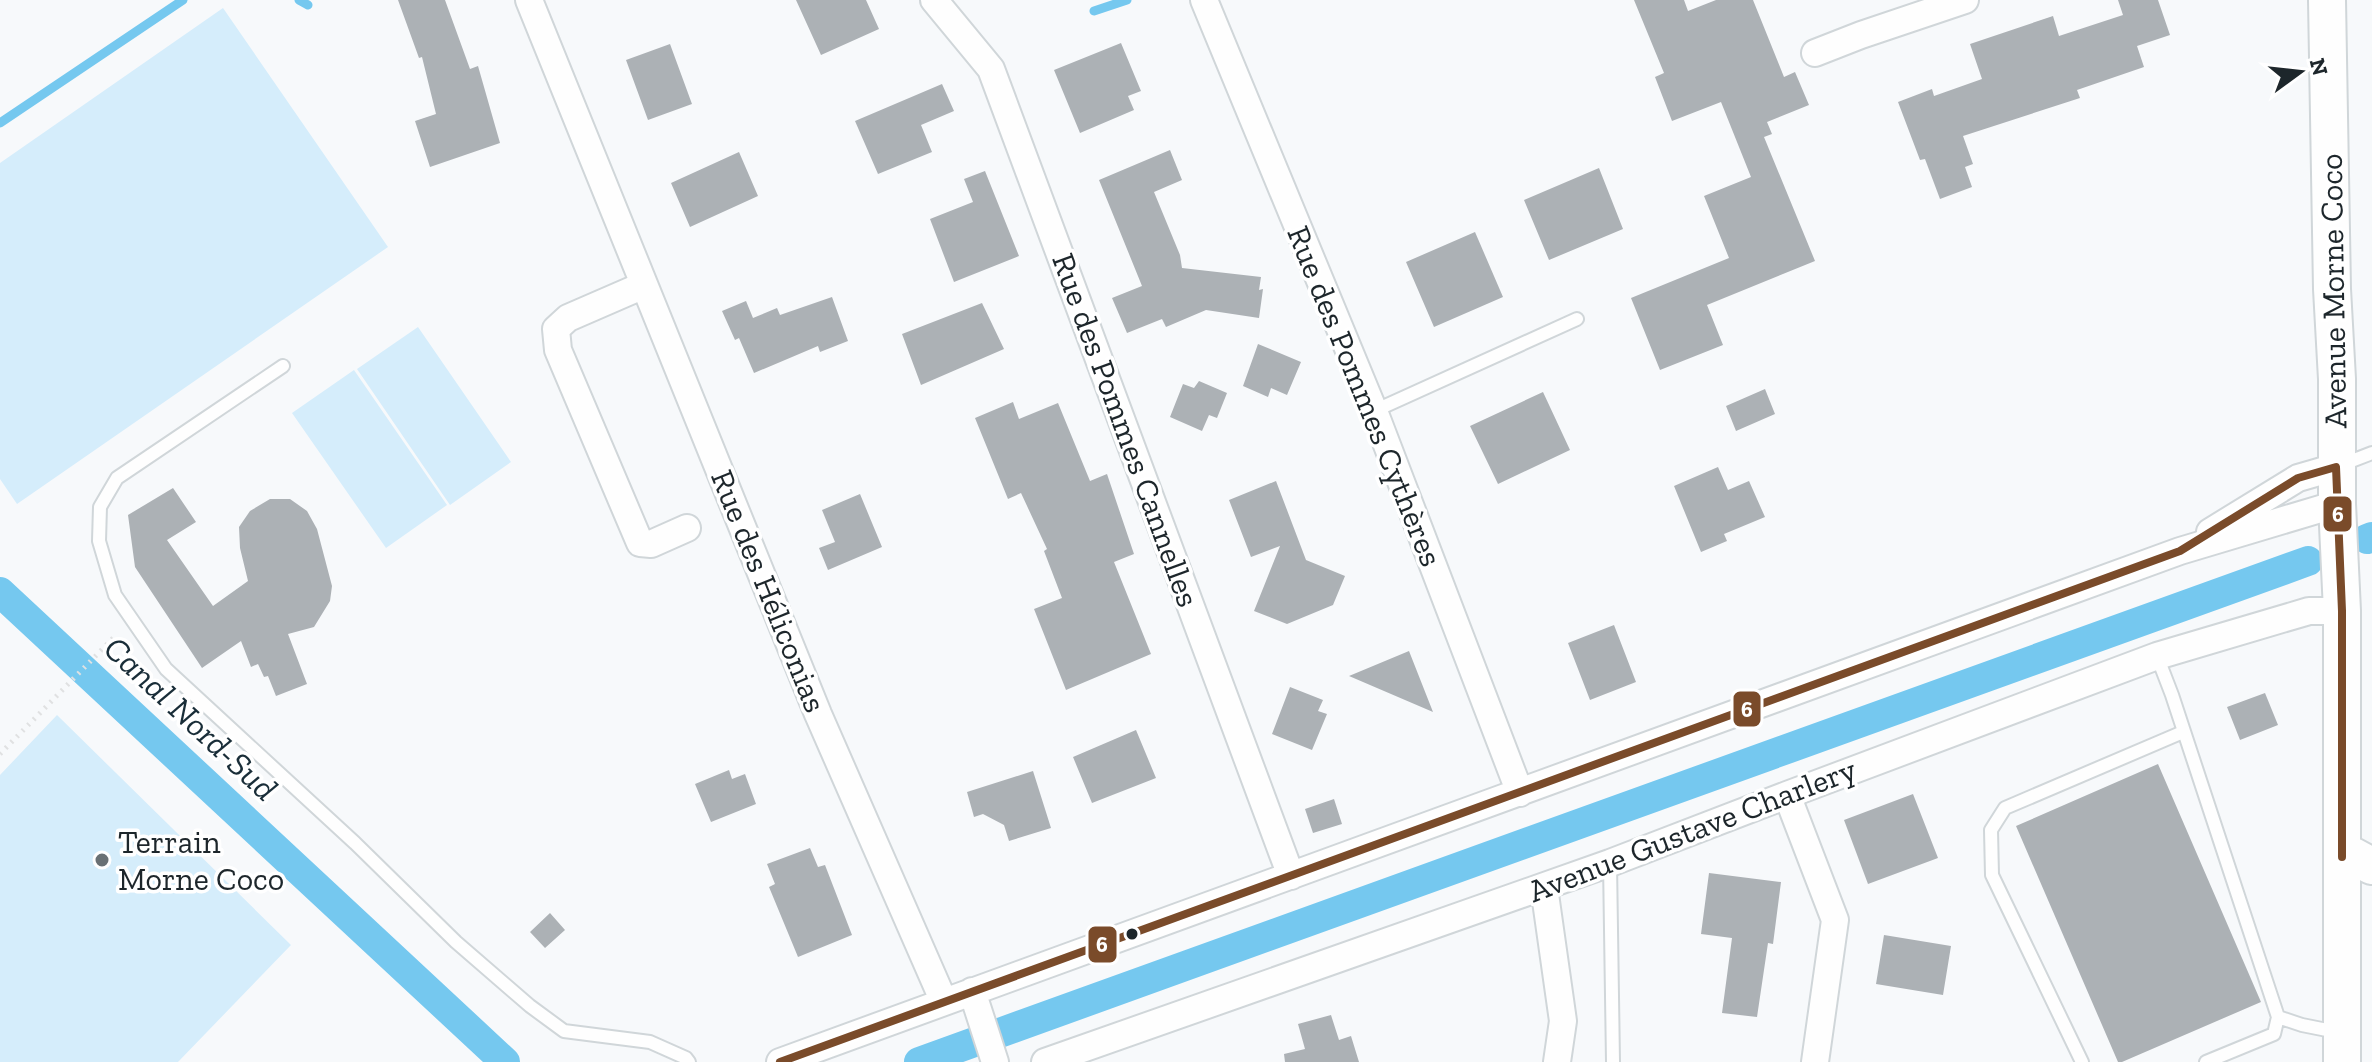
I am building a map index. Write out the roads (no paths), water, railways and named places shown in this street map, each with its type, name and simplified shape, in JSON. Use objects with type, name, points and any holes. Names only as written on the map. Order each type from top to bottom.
[{"type":"street","name":"Rue des Héliconias","points":[[529,0],[818,714],[944,1002]]},
{"type":"street","name":"Rue des Pommes Cannelles","points":[[934,0],[991,69],[1291,876]]},
{"type":"street","name":"Rue des Pommes Cythères","points":[[1204,0],[1374,411],[1520,793]]},
{"type":"street","points":[[1815,53],[1965,0]]},
{"type":"street","name":"Avenue Morne Coco","points":[[2327,0],[2337,379],[2337,504],[2357,861],[2342,1048]]},
{"type":"street","points":[[644,285],[568,318],[556,329],[558,350],[640,543],[651,544],[687,528]]},
{"type":"street","points":[[2180,551],[2298,478],[2336,467]]},
{"type":"street","points":[[780,1062],[944,1002],[974,997],[1291,876],[2180,551],[2337,504]]},
{"type":"street","name":"Avenue Gustave Charlery","points":[[1045,1062],[1610,863],[2157,656],[2309,611],[2342,611]]},
{"type":"street","points":[[1787,795],[1835,920],[1815,1062]]},
{"type":"street","points":[[1544,887],[1563,1021],[1557,1062]]},
{"type":"street","points":[[974,997],[995,1062]]},
{"type":"lane","points":[[1374,411],[1577,319]]},
{"type":"lane","points":[[283,366],[117,478],[100,507],[99,541],[115,595],[166,669],[263,757],[456,942],[530,1006],[564,1031],[650,1042],[689,1062]]},
{"type":"lane","points":[[2336,467],[2372,453]]},
{"type":"lane","points":[[2157,656],[2278,1017],[2274,1034],[2206,1062]]},
{"type":"lane","points":[[2082,1062],[1992,875],[1991,830],[2005,808],[2183,732]]},
{"type":"lane","points":[[1610,863],[1613,1062]]},
{"type":"lane","points":[[2278,1017],[2302,1025],[2342,1048]]},
{"type":"waterway","points":[[0,123],[183,0]]},
{"type":"waterway","points":[[299,0],[308,5]]},
{"type":"waterway","points":[[1094,11],[1127,0]]},
{"type":"waterway","name":"Canal Nord-Sud","points":[[2367,539],[2372,537]]},
{"type":"waterway","name":"Canal Nord-Sud","points":[[919,1062],[2308,561]]},
{"type":"waterway","name":"Canal Nord-Sud","points":[[0,592],[505,1062]]},
{"type":"place","name":"Terrain Morne Coco","points":[[102,860]]}]
